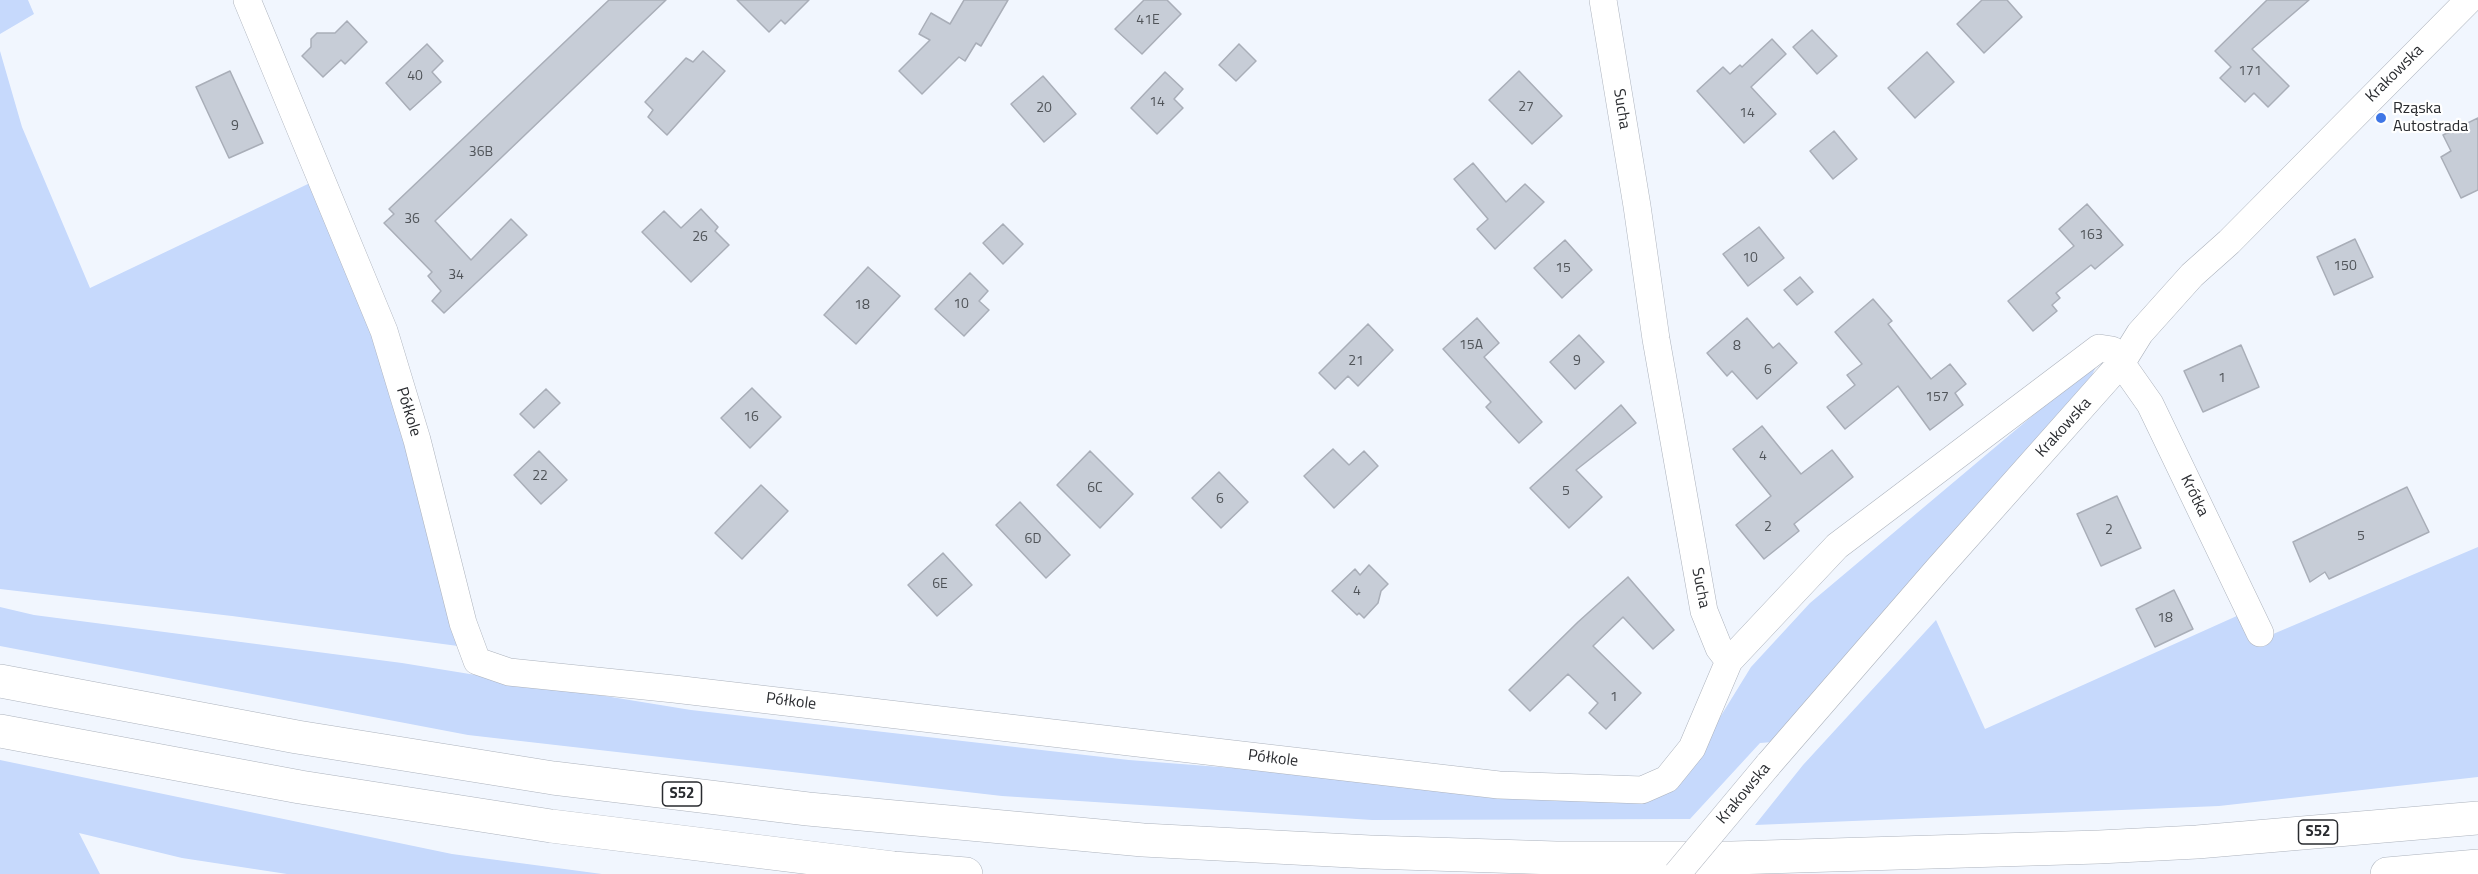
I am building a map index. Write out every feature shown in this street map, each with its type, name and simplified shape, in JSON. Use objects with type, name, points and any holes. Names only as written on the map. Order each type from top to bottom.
[{"type":"highway","name":"S52","points":[[0,681],[297,737],[553,778],[808,809],[1143,840],[1521,857],[1744,858],[2099,847],[2439,822]]},
{"type":"highway","points":[[0,731],[289,785],[551,826],[893,868],[966,874]]},
{"type":"highway","points":[[2439,822],[2478,813]]},
{"type":"highway","points":[[2439,822],[2478,818]]},
{"type":"highway","points":[[2387,874],[2478,866]]},
{"type":"street","name":"Półkole","points":[[247,0],[384,331],[417,440],[463,623],[477,661],[509,672],[674,689],[1499,785],[1642,790],[1667,780],[1692,748],[1729,661]]},
{"type":"street","name":"Sucha","points":[[1603,0],[1656,339],[1704,611],[1719,648],[1729,661]]},
{"type":"street","name":"Krakowska","points":[[1677,874],[1945,560],[2122,363],[2140,333],[2192,275],[2229,242],[2469,0]]},
{"type":"street","points":[[1729,661],[1837,546],[1986,432],[2098,348],[2112,350],[2122,363]]},
{"type":"street","name":"Krótka","points":[[2122,363],[2150,404],[2260,633]]},
{"type":"shaded area","points":[[0,0],[28,0],[34,14],[0,34]]},
{"type":"shaded area","points":[[0,51],[22,127],[90,288],[310,183],[369,318],[411,447],[458,646],[232,616],[0,589]]},
{"type":"shaded area","points":[[2100,359],[2092,375],[1773,742],[1760,743],[1690,819],[1372,820],[1002,796],[468,735],[0,646],[0,607],[34,615],[402,663],[691,710],[1129,760],[1649,800],[1698,753],[1751,667],[1810,603]]},
{"type":"shaded area","points":[[2478,547],[2478,777],[2219,806],[1755,825],[1803,765],[1936,620],[1985,729],[2239,615],[2252,643]]},
{"type":"shaded area","points":[[0,760],[452,854],[602,874],[287,874],[182,858],[79,833],[100,874],[0,874]]},
{"type":"building","points":[[609,0],[666,0],[435,221],[471,260],[511,219],[527,235],[444,313],[432,301],[441,291],[428,276],[432,272],[384,223],[394,214],[389,209]]},
{"type":"building","points":[[737,0],[809,0],[785,24],[781,20],[769,32]]},
{"type":"building","points":[[964,0],[1008,0],[981,46],[976,43],[965,61],[959,57],[922,94],[899,71],[930,40],[919,34],[931,13],[950,24]]},
{"type":"building","points":[[1144,0],[1167,0],[1181,14],[1142,54],[1115,29]]},
{"type":"building","points":[[1982,0],[2007,0],[2022,17],[1984,53],[1957,24]]},
{"type":"building","points":[[2267,0],[2309,0],[2252,49],[2289,86],[2268,107],[2254,93],[2245,102],[2220,78],[2231,67],[2215,51]]},
{"type":"building","points":[[347,21],[367,42],[345,64],[341,60],[323,77],[302,56],[311,47],[311,39],[317,33],[335,33]]},
{"type":"building","points":[[1812,30],[1837,56],[1817,74],[1793,47]]},
{"type":"building","points":[[1772,39],[1786,54],[1751,87],[1776,114],[1744,143],[1697,91],[1723,67],[1730,74],[1740,65],[1742,67]]},
{"type":"building","points":[[427,44],[443,61],[432,72],[441,82],[410,110],[386,83]]},
{"type":"building","points":[[1239,44],[1256,61],[1236,81],[1219,65]]},
{"type":"building","points":[[703,51],[725,71],[667,135],[648,117],[653,110],[645,102],[686,58],[693,62]]},
{"type":"building","points":[[1927,52],[1954,82],[1915,118],[1888,88]]},
{"type":"building","points":[[230,71],[263,143],[229,158],[196,87]]},
{"type":"building","points":[[1519,71],[1562,116],[1532,144],[1489,100]]},
{"type":"building","points":[[1165,72],[1183,89],[1174,99],[1183,108],[1157,134],[1131,108]]},
{"type":"building","points":[[1043,76],[1076,114],[1044,142],[1011,104]]},
{"type":"building","points":[[2478,118],[2478,190],[2461,198],[2441,157],[2451,151],[2443,135]]},
{"type":"building","points":[[1834,131],[1857,159],[1833,179],[1810,151]]},
{"type":"building","points":[[1473,163],[1506,202],[1525,184],[1544,202],[1495,249],[1477,229],[1488,219],[1454,179]]},
{"type":"building","points":[[2087,204],[2123,245],[2095,269],[2091,265],[2056,293],[2060,298],[2052,305],[2057,311],[2033,331],[2008,301],[2074,246],[2059,229]]},
{"type":"building","points":[[701,209],[718,227],[715,231],[729,245],[691,282],[642,232],[664,211],[681,228]]},
{"type":"building","points":[[1003,224],[1023,244],[1003,264],[983,243]]},
{"type":"building","points":[[1759,227],[1784,258],[1748,286],[1723,254]]},
{"type":"building","points":[[2355,239],[2373,277],[2334,295],[2317,257]]},
{"type":"building","points":[[1565,240],[1592,270],[1562,298],[1534,268]]},
{"type":"building","points":[[868,267],[900,296],[856,344],[824,315]]},
{"type":"building","points":[[970,273],[988,291],[979,301],[989,310],[964,336],[935,309]]},
{"type":"building","points":[[1800,277],[1813,292],[1797,305],[1784,290]]},
{"type":"building","points":[[1873,299],[1892,321],[1888,324],[1931,379],[1950,364],[1966,384],[1955,393],[1963,405],[1930,430],[1898,386],[1845,429],[1827,407],[1855,385],[1847,375],[1862,364],[1835,332]]},
{"type":"building","points":[[1477,318],[1499,343],[1484,357],[1542,422],[1519,443],[1486,407],[1491,402],[1443,349]]},
{"type":"building","points":[[1747,318],[1773,348],[1779,343],[1797,363],[1757,399],[1732,371],[1727,376],[1707,353]]},
{"type":"building","points":[[1368,324],[1393,350],[1358,386],[1348,376],[1335,389],[1319,373]]},
{"type":"building","points":[[1579,335],[1604,362],[1575,389],[1550,362]]},
{"type":"building","points":[[2241,345],[2259,387],[2203,412],[2184,371]]},
{"type":"building","points":[[752,388],[781,417],[750,448],[721,418]]},
{"type":"building","points":[[546,389],[560,403],[534,428],[520,414]]},
{"type":"building","points":[[1621,405],[1636,423],[1576,470],[1602,497],[1569,528],[1530,488]]},
{"type":"building","points":[[1762,426],[1801,474],[1832,450],[1853,477],[1794,524],[1799,531],[1764,559],[1736,525],[1771,496],[1733,449]]},
{"type":"building","points":[[1333,449],[1349,465],[1364,451],[1378,466],[1334,508],[1304,476]]},
{"type":"building","points":[[539,451],[567,480],[541,504],[514,475]]},
{"type":"building","points":[[1090,451],[1133,494],[1100,528],[1057,485]]},
{"type":"building","points":[[1219,472],[1248,502],[1221,528],[1192,498]]},
{"type":"building","points":[[761,485],[788,511],[742,559],[715,533]]},
{"type":"building","points":[[2407,487],[2429,532],[2329,579],[2325,572],[2310,582],[2293,542]]},
{"type":"building","points":[[2117,496],[2141,548],[2101,566],[2077,514]]},
{"type":"building","points":[[1020,502],[1070,555],[1046,578],[996,525]]},
{"type":"building","points":[[943,553],[972,585],[937,616],[908,585]]},
{"type":"building","points":[[1369,565],[1388,584],[1381,591],[1378,603],[1364,618],[1359,613],[1357,615],[1332,591],[1355,569],[1360,575]]},
{"type":"building","points":[[1628,577],[1674,630],[1653,649],[1623,617],[1593,646],[1641,693],[1606,729],[1589,713],[1598,703],[1568,674],[1530,711],[1509,690]]},
{"type":"building","points":[[2174,590],[2193,629],[2155,647],[2136,609]]},
{"type":"place","name":"Rząska Autostrada","points":[[2381,118]]}]
